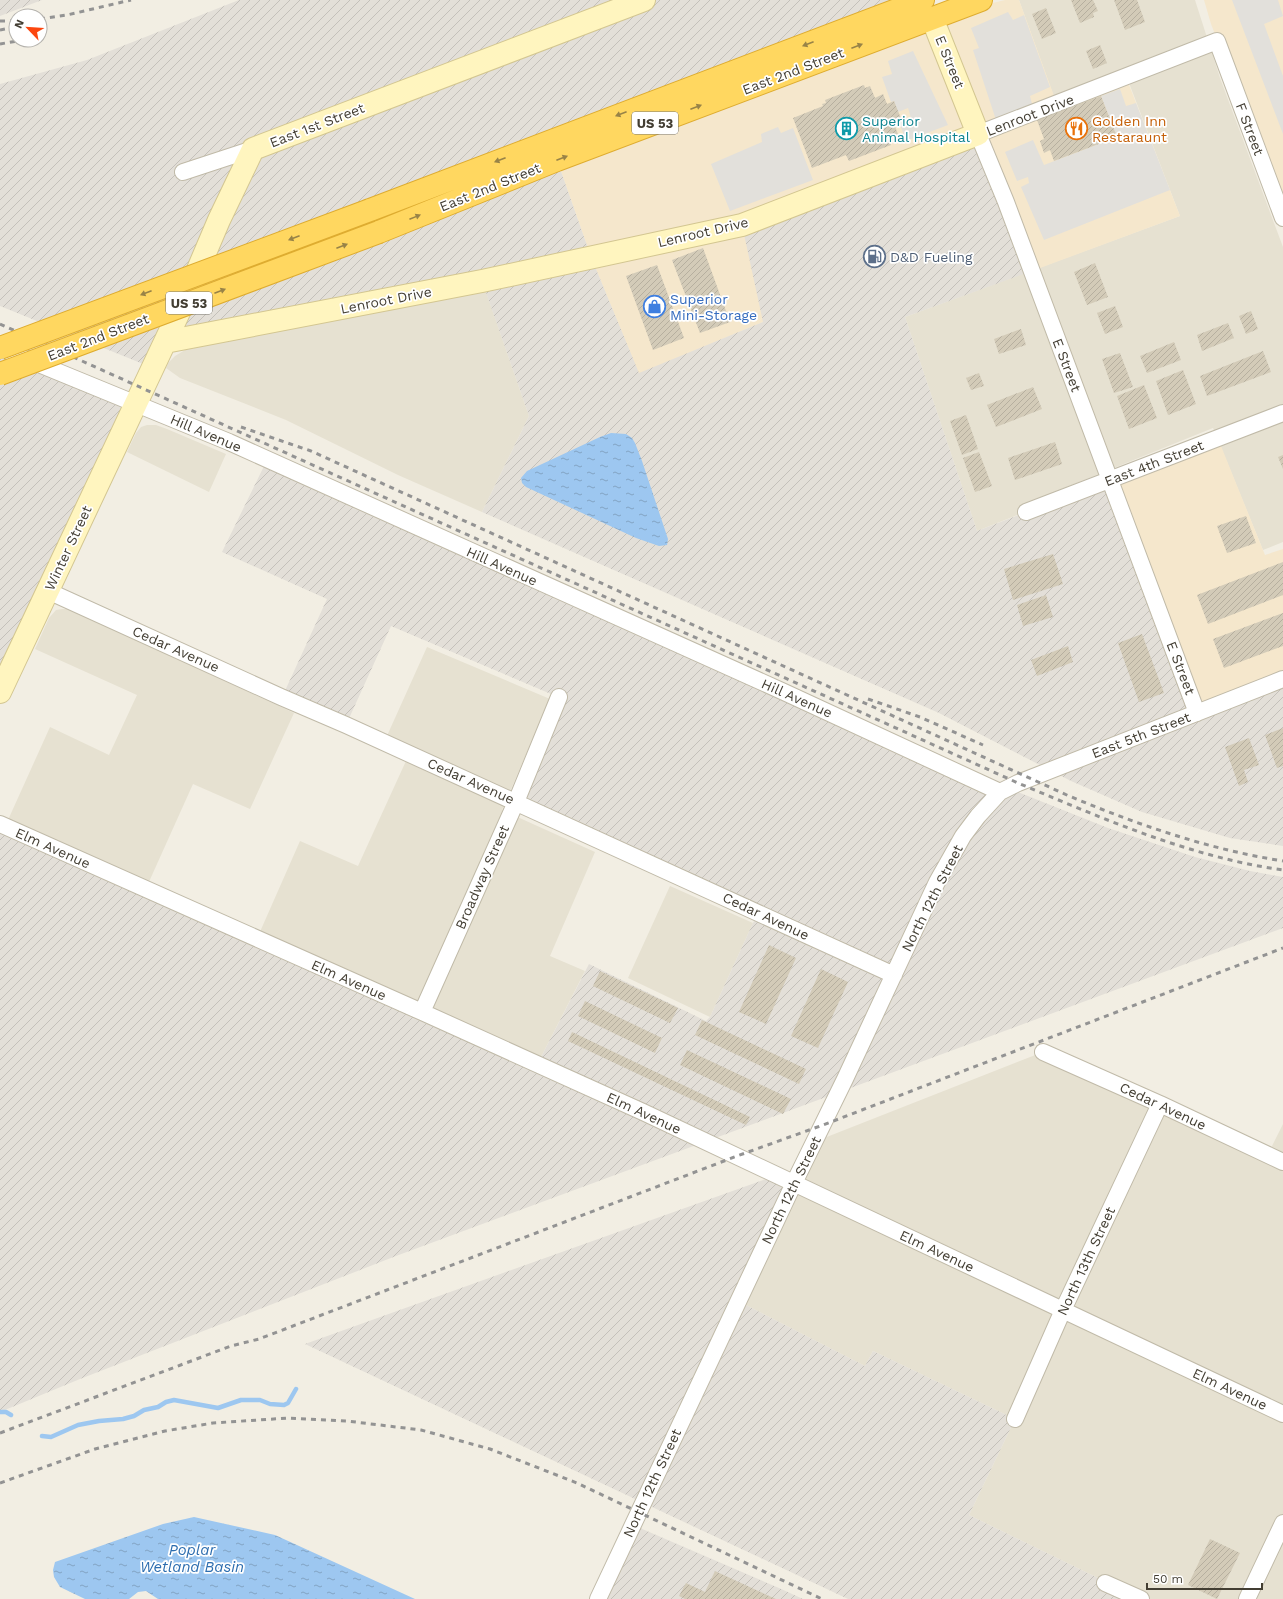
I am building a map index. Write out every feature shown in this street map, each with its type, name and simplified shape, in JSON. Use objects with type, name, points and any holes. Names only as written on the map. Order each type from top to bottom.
[{"type":"highway","name":"East 2nd Street","points":[[0,348],[370,210],[928,9],[980,0]]},
{"type":"highway","name":"East 2nd Street","points":[[0,374],[379,232],[928,9]]},
{"type":"street","name":"East 1st Street","points":[[136,404],[188,293],[219,220],[253,149],[644,0]]},
{"type":"street","name":"E Street","points":[[928,9],[1002,192],[1197,713]]},
{"type":"street","name":"Lenroot Drive","points":[[165,342],[482,281],[742,225],[1217,41]]},
{"type":"street","name":"F Street","points":[[1217,41],[1283,218]]},
{"type":"street","points":[[183,172],[253,149]]},
{"type":"street","name":"Hill Avenue","points":[[0,348],[248,451],[784,692],[1000,792]]},
{"type":"street","name":"Winter Street","points":[[0,692],[136,404]]},
{"type":"street","name":"East 4th Street","points":[[1026,512],[1283,413]]},
{"type":"street","name":"Cedar Avenue","points":[[48,591],[516,802],[894,975]]},
{"type":"street","name":"East 5th Street","points":[[1000,792],[1024,780],[1283,679]]},
{"type":"street","name":"Broadway Street","points":[[422,1012],[516,802],[559,697]]},
{"type":"street","name":"North 12th Street","points":[[598,1599],[794,1183],[894,975],[927,902],[949,860],[970,825],[1000,792]]},
{"type":"street","name":"Elm Avenue","points":[[0,824],[422,1012],[731,1152],[1283,1414]]},
{"type":"street","name":"Cedar Avenue","points":[[1043,1052],[1160,1104],[1283,1162]]},
{"type":"street","name":"North 13th Street","points":[[1015,1419],[1063,1310],[1160,1104]]},
{"type":"street","points":[[1247,1599],[1283,1523]]},
{"type":"street","points":[[1106,1583],[1141,1599]]},
{"type":"shaded area","points":[[0,0],[42,0],[21,8],[8,8],[8,13],[0,16]]},
{"type":"shaded area","points":[[239,0],[923,0],[370,210],[379,231],[557,160],[591,257],[639,373],[763,322],[742,225],[978,134],[1032,271],[905,317],[977,531],[1110,480],[1197,712],[1283,679],[1283,846],[1230,838],[1142,812],[1071,781],[939,713],[482,512],[529,416],[482,281],[165,342],[153,368],[0,306],[0,84],[87,60]]},
{"type":"shaded area","points":[[1005,0],[1019,0],[1057,104],[1126,77],[1180,216],[1032,271],[763,322],[639,374],[591,257],[557,160],[932,18]]},
{"type":"shaded area","points":[[1019,0],[1195,0],[1220,78],[1283,247],[1283,542],[1263,550],[1213,428],[1022,505],[1020,514],[977,531],[905,317],[1180,216],[1124,70],[1054,97]]},
{"type":"shaded area","points":[[1204,0],[1283,0],[1283,206],[1211,24]]},
{"type":"shaded area","points":[[1232,0],[1278,0],[1283,16],[1264,24],[1283,76],[1283,134]]},
{"type":"shaded area","points":[[1008,12],[1013,20],[1024,15],[1050,87],[1030,96],[1032,104],[996,120],[973,50],[979,48],[971,28]]},
{"type":"shaded area","points":[[913,51],[948,125],[906,141],[899,122],[911,118],[908,108],[898,112],[894,101],[891,102],[882,77],[892,74],[888,61]]},
{"type":"shaded area","points":[[1120,89],[1126,106],[1136,103],[1170,190],[1044,240],[1021,187],[1029,183],[1028,177],[1017,181],[1005,152],[1033,140],[1044,165],[1117,137],[1101,96]]},
{"type":"shaded area","points":[[778,127],[781,133],[793,128],[813,180],[730,211],[711,164],[762,142],[761,134]]},
{"type":"shaded area","points":[[485,289],[529,416],[482,512],[398,475],[286,420],[180,378],[166,368],[168,363],[175,356],[185,350]]},
{"type":"shaded area","points":[[0,348],[136,404],[0,692]]},
{"type":"shaded area","points":[[156,425],[167,429],[226,454],[209,492],[127,452],[136,433],[141,427]]},
{"type":"shaded area","points":[[1219,441],[1265,555],[1283,549],[1283,679],[1197,713],[1110,480]]},
{"type":"shaded area","points":[[267,460],[1008,788],[1108,828],[1195,857],[1250,871],[1283,877],[1283,928],[396,1256],[80,1379],[0,1412],[0,824],[540,1059],[589,964],[706,1021],[710,1017],[758,914],[516,802],[558,697],[391,626],[346,725],[284,693],[327,599],[222,552]]},
{"type":"shaded area","points":[[70,609],[294,713],[250,809],[193,784],[148,884],[8,820],[50,727],[109,755],[137,695],[35,649],[49,618],[56,610]]},
{"type":"shaded area","points":[[427,647],[550,699],[502,810],[595,852],[550,956],[585,971],[540,1059],[259,934],[300,841],[358,866],[411,750],[386,738]]},
{"type":"shaded area","points":[[670,886],[753,923],[710,1017],[628,978]]},
{"type":"shaded area","points":[[1043,1052],[1260,1151],[1272,1146],[1283,1124],[1283,1599],[1141,1599],[969,1515],[1015,1419],[873,1351],[865,1366],[738,1301],[814,1142]]},
{"type":"shaded area","points":[[777,1175],[794,1183],[738,1301],[865,1366],[873,1351],[1015,1419],[969,1515],[1141,1599],[848,1599],[305,1344]]},
{"type":"shaded area","points":[[640,1528],[779,1588],[803,1599],[607,1599]]},
{"type":"water","points":[[611,433],[626,434],[632,438],[635,443],[668,539],[667,545],[659,546],[636,538],[526,487],[522,483],[521,478],[527,471]]},
{"type":"water","name":"Poplar Wetland Basin","points":[[194,1517],[275,1535],[415,1599],[158,1599],[146,1591],[138,1592],[129,1599],[85,1599],[60,1587],[54,1577],[53,1570],[55,1562],[163,1524]]},
{"type":"building","points":[[1071,0],[1093,0],[1098,11],[1093,13],[1094,17],[1080,23]]},
{"type":"building","points":[[1114,0],[1137,0],[1145,22],[1125,30]]},
{"type":"building","points":[[1046,8],[1056,33],[1042,39],[1032,14]]},
{"type":"building","points":[[1100,45],[1107,63],[1093,69],[1086,51]]},
{"type":"building","name":"Superior Animal Hospital","points":[[864,85],[865,88],[870,86],[875,98],[883,94],[887,104],[894,101],[902,121],[894,124],[898,134],[888,138],[891,145],[849,161],[846,155],[812,168],[793,118],[823,106],[822,104],[826,103],[825,100]]},
{"type":"building","name":"Golden Inn Restaraunt","points":[[1101,96],[1117,137],[1054,161],[1050,150],[1044,153],[1040,141],[1044,139],[1037,120]]},
{"type":"building","points":[[703,248],[730,322],[700,333],[672,260]]},
{"type":"building","points":[[1095,263],[1108,297],[1087,305],[1074,272]]},
{"type":"building","points":[[657,265],[684,338],[653,350],[626,276]]},
{"type":"building","points":[[1115,306],[1123,327],[1105,334],[1097,313]]},
{"type":"building","points":[[1251,311],[1258,329],[1246,334],[1239,316]]},
{"type":"building","points":[[1228,323],[1234,338],[1202,351],[1197,335]]},
{"type":"building","points":[[1021,329],[1026,345],[999,354],[994,339]]},
{"type":"building","points":[[1174,342],[1181,360],[1147,373],[1140,356]]},
{"type":"building","points":[[1263,351],[1271,372],[1207,396],[1200,376]]},
{"type":"building","points":[[1120,353],[1133,387],[1114,393],[1102,359]]},
{"type":"building","points":[[1183,370],[1196,404],[1168,415],[1156,381]]},
{"type":"building","points":[[979,373],[984,386],[971,390],[966,378]]},
{"type":"building","points":[[1144,385],[1157,418],[1129,429],[1117,396]]},
{"type":"building","points":[[1033,387],[1042,409],[996,427],[987,405]]},
{"type":"building","points":[[966,415],[978,449],[962,455],[950,421]]},
{"type":"building","points":[[1055,442],[1062,464],[1015,480],[1008,458]]},
{"type":"building","points":[[979,452],[992,486],[975,492],[963,458]]},
{"type":"building","points":[[1283,455],[1283,469],[1278,457]]},
{"type":"building","points":[[1246,516],[1256,543],[1227,553],[1217,526]]},
{"type":"building","points":[[1053,554],[1063,584],[1013,600],[1004,569]]},
{"type":"building","points":[[1283,562],[1283,595],[1208,624],[1197,595]]},
{"type":"building","points":[[1046,595],[1053,617],[1023,626],[1017,605]]},
{"type":"building","points":[[1283,613],[1283,646],[1224,668],[1213,639]]},
{"type":"building","points":[[1142,634],[1164,693],[1139,702],[1118,643]]},
{"type":"building","points":[[1068,646],[1073,662],[1037,676],[1031,660]]},
{"type":"building","points":[[1283,728],[1283,766],[1277,768],[1265,735]]},
{"type":"building","points":[[1249,738],[1259,765],[1244,770],[1248,782],[1239,786],[1225,747]]},
{"type":"building","points":[[769,945],[796,958],[766,1024],[739,1012]]},
{"type":"building","points":[[821,969],[848,982],[818,1048],[791,1036]]},
{"type":"building","points":[[600,971],[678,1008],[670,1023],[593,986]]},
{"type":"building","points":[[585,1001],[662,1038],[655,1053],[578,1016]]},
{"type":"building","points":[[702,1020],[806,1069],[799,1084],[695,1035]]},
{"type":"building","points":[[572,1032],[750,1117],[746,1125],[568,1041]]},
{"type":"building","points":[[687,1050],[791,1099],[783,1114],[680,1065]]},
{"type":"building","points":[[1210,1539],[1240,1553],[1217,1599],[1188,1585]]},
{"type":"building","points":[[715,1571],[776,1599],[685,1599],[679,1596],[686,1583],[705,1592]]},
{"type":"waterway","points":[[42,1436],[51,1437],[78,1425],[123,1419],[174,1400],[218,1408],[241,1400],[260,1400],[270,1404],[284,1405],[288,1403],[296,1389]]},
{"type":"waterway","points":[[0,1412],[6,1412],[11,1415]]},
{"type":"railway","points":[[48,18],[67,15],[131,0]]},
{"type":"railway","points":[[0,21],[8,21]]},
{"type":"railway","points":[[0,30],[8,28]]},
{"type":"railway","points":[[0,44],[8,43]]},
{"type":"railway","points":[[0,324],[1018,783],[1115,823],[1181,846],[1214,856],[1283,870]]},
{"type":"railway","points":[[241,427],[311,451],[1069,796],[1121,817],[1200,843],[1283,861]]},
{"type":"railway","points":[[868,699],[920,717],[983,745]]},
{"type":"railway","points":[[0,1433],[231,1346],[259,1339],[737,1156],[823,1125],[1283,948]]},
{"type":"railway","points":[[0,1483],[95,1449],[165,1431],[213,1423],[288,1418],[347,1421],[421,1430],[490,1449],[577,1483],[822,1599]]},
{"type":"place","name":"Superior Animal Hospital","points":[[847,129]]},
{"type":"place","name":"Golden Inn Restaraunt","points":[[1077,129]]},
{"type":"place","name":"D&D Fueling","points":[[874,257]]},
{"type":"place","name":"Superior Mini-Storage","points":[[655,307]]}]
